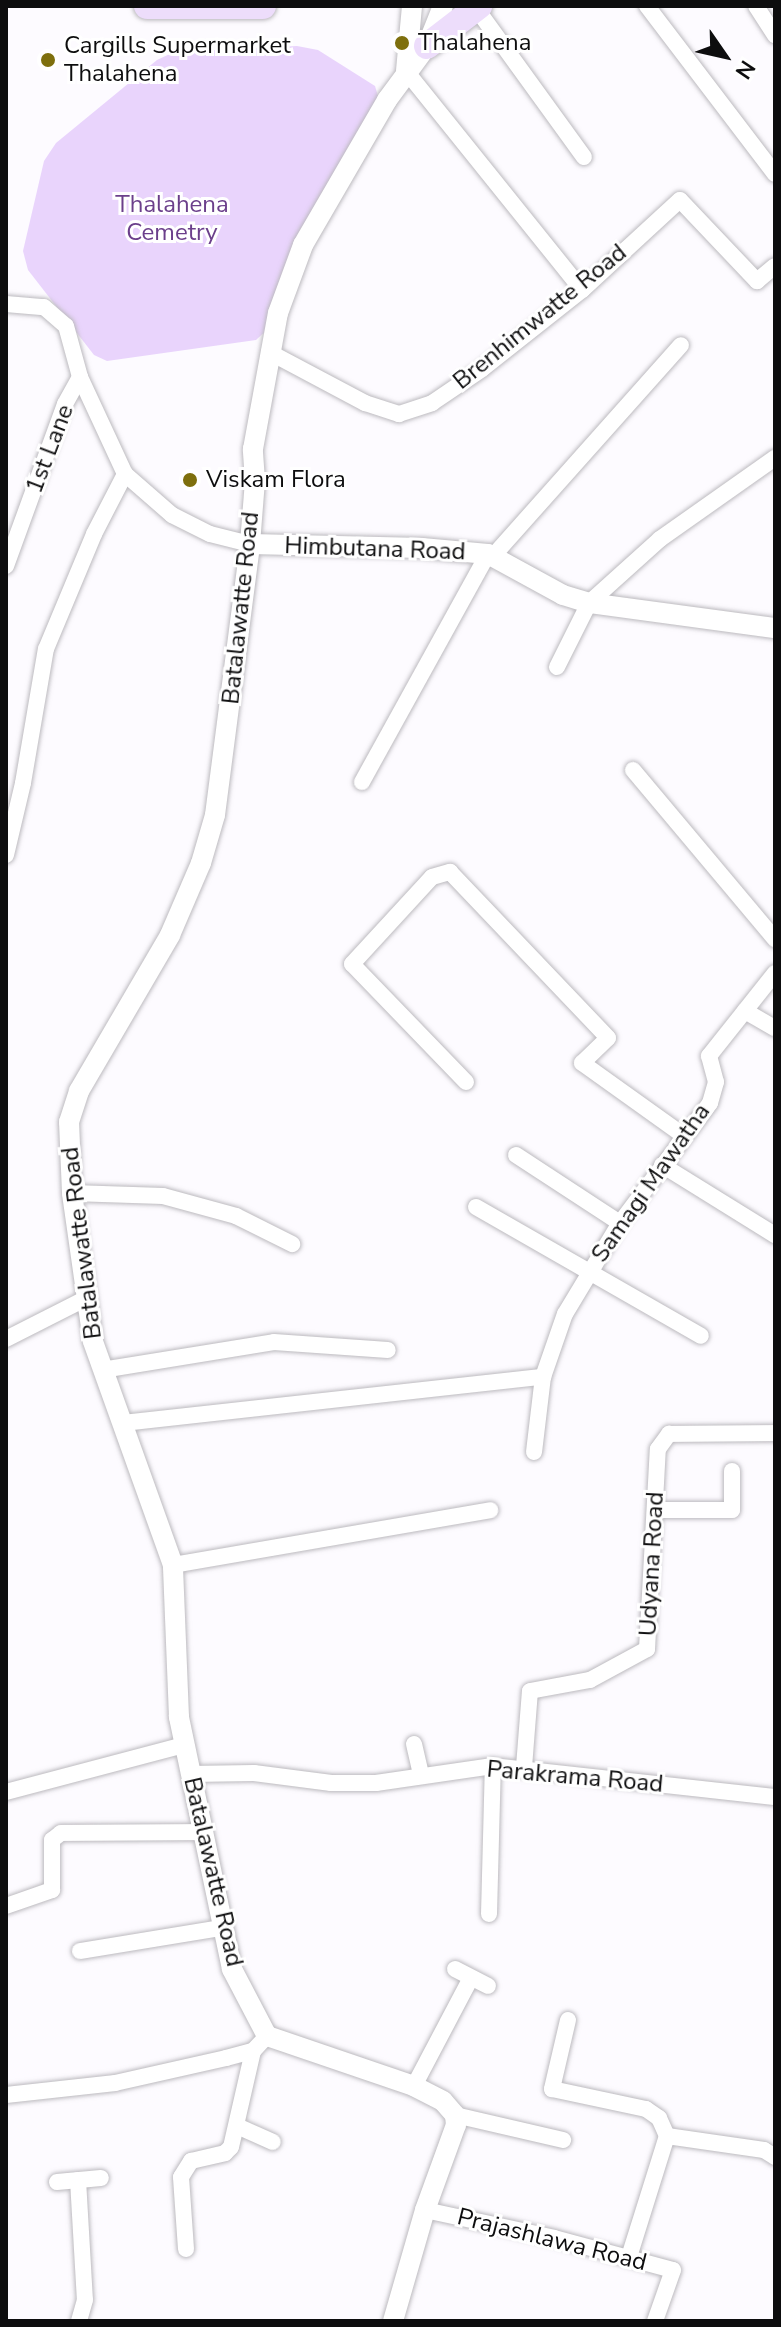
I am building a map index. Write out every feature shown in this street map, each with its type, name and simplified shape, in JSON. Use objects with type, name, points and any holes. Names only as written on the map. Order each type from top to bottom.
[{"type":"main road","points":[[147,6],[263,6]]},
{"type":"main road","points":[[427,46],[477,7]]},
{"type":"street","points":[[412,6],[406,71],[582,290]]},
{"type":"street","name":"Batalawatte Road","points":[[260,2044],[232,1969],[221,1928],[184,1745],[179,1717],[173,1565],[102,1370],[85,1299],[72,1193],[69,1122],[79,1091],[170,935],[201,863],[215,815],[250,544],[255,481],[253,449],[278,313],[303,245],[406,71],[427,46],[443,6]]},
{"type":"street","points":[[647,6],[775,174]]},
{"type":"street","points":[[756,6],[775,35]]},
{"type":"street","points":[[477,7],[584,157]]},
{"type":"street","name":"Brenhimwatte Road","points":[[269,352],[365,403],[399,414],[432,403],[582,290],[680,200],[757,281],[775,266]]},
{"type":"street","points":[[6,304],[44,307],[66,326],[80,377],[125,474],[172,515],[210,534],[250,544]]},
{"type":"street","points":[[362,782],[491,555],[681,345]]},
{"type":"street","name":"1st Lane","points":[[6,566],[65,404],[80,377]]},
{"type":"street","points":[[557,667],[589,603],[660,539],[775,458]]},
{"type":"street","points":[[6,855],[23,783],[46,649],[94,534],[125,474]]},
{"type":"street","name":"Himbutana Road","points":[[250,544],[422,548],[491,555],[563,595],[589,603],[775,628]]},
{"type":"street","points":[[633,770],[775,939]]},
{"type":"street","points":[[466,1082],[352,964],[432,877],[450,872],[608,1038],[582,1063],[683,1135]]},
{"type":"street","name":"Samagi Mawatha","points":[[534,1452],[543,1377],[565,1314],[620,1223],[710,1103],[716,1082],[709,1056],[775,973]]},
{"type":"street","points":[[745,1011],[775,1028]]},
{"type":"street","points":[[516,1155],[620,1223]]},
{"type":"street","points":[[662,1165],[775,1235]]},
{"type":"street","points":[[72,1193],[163,1196],[236,1216],[292,1244]]},
{"type":"street","points":[[476,1207],[701,1336]]},
{"type":"street","points":[[6,1339],[85,1299]]},
{"type":"street","points":[[102,1370],[274,1342],[388,1350]]},
{"type":"street","points":[[123,1423],[543,1377]]},
{"type":"street","name":"Udyana Road","points":[[524,1767],[530,1691],[590,1680],[647,1649],[658,1449],[669,1434],[775,1433]]},
{"type":"street","points":[[655,1510],[732,1510],[732,1471]]},
{"type":"street","points":[[173,1565],[490,1510]]},
{"type":"street","points":[[414,1744],[421,1775]]},
{"type":"street","points":[[6,1792],[184,1745]]},
{"type":"street","points":[[489,1914],[493,1766]]},
{"type":"street","name":"Parakrama Road","points":[[190,1774],[254,1773],[331,1783],[376,1783],[493,1766],[524,1767],[775,1797]]},
{"type":"street","points":[[6,1906],[52,1890],[52,1840],[61,1833],[203,1832]]},
{"type":"street","points":[[80,1951],[221,1928]]},
{"type":"street","points":[[455,1969],[488,1986]]},
{"type":"street","points":[[414,2086],[471,1978]]},
{"type":"street","points":[[568,2020],[552,2089],[646,2109],[659,2118],[667,2136],[629,2257]]},
{"type":"street","points":[[186,2249],[181,2177],[191,2161],[225,2153],[231,2147],[260,2044]]},
{"type":"street","points":[[6,2095],[115,2083],[260,2044],[414,2086],[443,2101],[455,2115],[456,2125],[425,2210],[393,2321]]},
{"type":"street","points":[[455,2115],[563,2140]]},
{"type":"street","points":[[237,2126],[273,2142]]},
{"type":"street","points":[[667,2136],[764,2150],[775,2157]]},
{"type":"street","points":[[57,2182],[101,2178]]},
{"type":"street","points":[[78,2180],[85,2300],[79,2321]]},
{"type":"street","name":"Prajashlawa Road","points":[[425,2210],[673,2270],[655,2321]]},
{"type":"green space","name":"Thalahena Cemetry","points":[[297,46],[318,50],[375,86],[380,103],[268,329],[256,340],[107,361],[94,355],[28,270],[23,251],[44,161],[56,143],[157,60],[174,52]]},
{"type":"place","name":"Thalahena","points":[[402,43]]},
{"type":"place","name":"Cargills Supermarket Thalahena","points":[[48,60]]},
{"type":"place","name":"Viskam Flora","points":[[190,480]]}]
